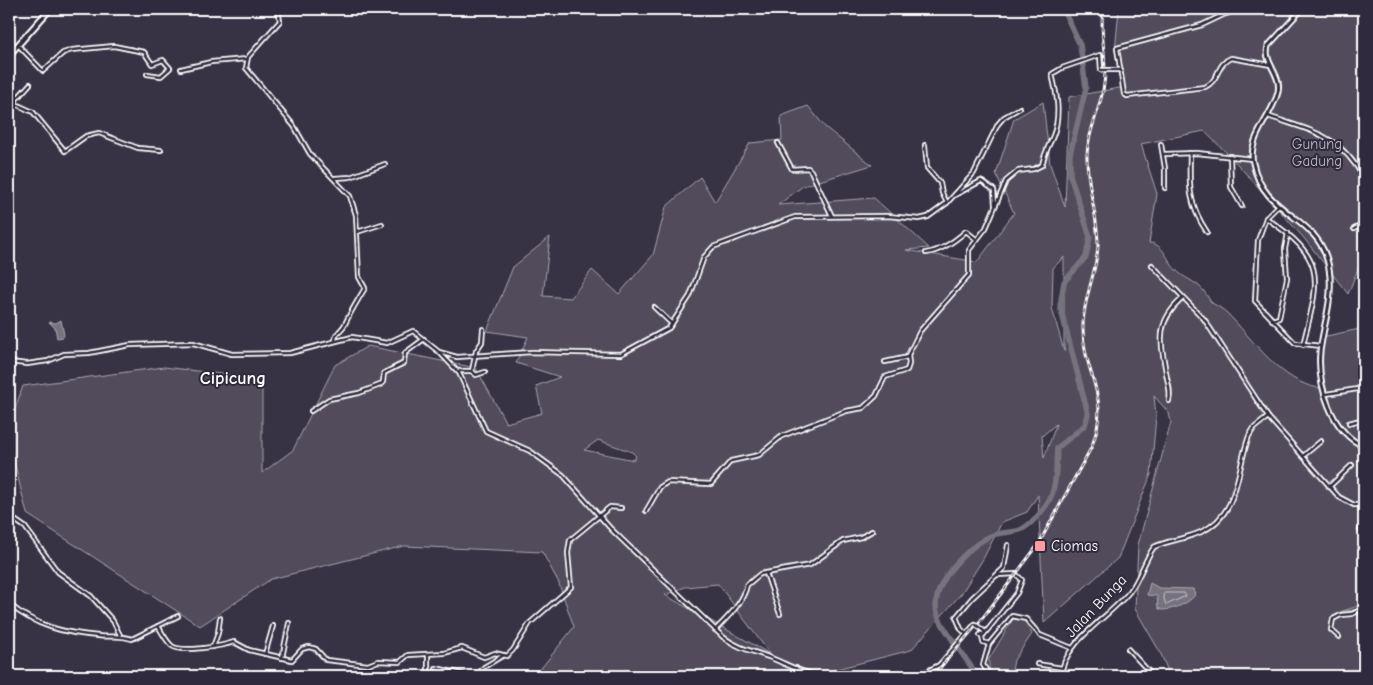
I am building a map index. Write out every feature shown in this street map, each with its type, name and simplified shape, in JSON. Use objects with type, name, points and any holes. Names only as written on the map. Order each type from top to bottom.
[{"type":"main road","points":[[9,55],[50,9]]},
{"type":"street","points":[[278,9],[280,21],[247,59],[246,68],[294,126],[310,154],[343,187],[352,201],[358,232],[359,277],[365,288],[344,326],[336,333],[335,340]]},
{"type":"street","points":[[1242,9],[1202,25],[1117,48],[1123,93],[1127,96],[1205,87],[1214,82],[1223,63],[1231,58],[1271,66]]},
{"type":"street","points":[[1302,9],[1268,46],[1266,54],[1279,83],[1278,92],[1259,133],[1252,160],[1261,188],[1278,206],[1308,227],[1327,259],[1330,291],[1321,346],[1320,366],[1326,394],[1339,428],[1353,441],[1364,446]]},
{"type":"street","points":[[18,45],[42,71],[68,51],[105,46],[144,52],[152,64],[163,60],[170,68],[161,76],[147,74]]},
{"type":"street","points":[[646,512],[660,487],[668,482],[711,484],[731,461],[759,455],[782,436],[846,411],[864,407],[876,396],[885,377],[907,370],[909,364],[908,357],[920,331],[969,275],[969,250],[986,228],[994,206],[1008,178],[1018,171],[1034,169],[1042,165],[1044,152],[1053,136],[1057,120],[1057,97],[1052,74],[1062,68],[1096,58],[1100,55],[1101,70],[1120,70]]},
{"type":"street","points":[[180,69],[211,62],[247,59]]},
{"type":"street","points":[[13,103],[30,84]]},
{"type":"street","points":[[9,101],[33,112],[65,151],[86,136],[99,133],[138,148],[161,150]]},
{"type":"street","points":[[439,352],[457,357],[526,352],[619,354],[666,330],[672,324],[690,296],[704,257],[713,247],[795,217],[923,218],[948,203],[980,164],[998,124],[1004,117],[1020,108]]},
{"type":"street","points":[[1268,116],[1332,140],[1349,154],[1364,178]]},
{"type":"street","points":[[778,142],[792,169],[805,168],[811,171],[832,216]]},
{"type":"street","points":[[1161,144],[1164,154],[1165,188]]},
{"type":"street","points":[[925,145],[926,168],[940,183],[942,193],[948,203]]},
{"type":"street","points":[[1164,154],[1190,153],[1230,156],[1252,160]]},
{"type":"street","points":[[1190,153],[1190,195],[1197,217],[1207,232]]},
{"type":"street","points":[[1230,156],[1231,187],[1242,206]]},
{"type":"street","points":[[333,178],[350,177],[385,164]]},
{"type":"street","points":[[954,196],[981,181],[994,190],[994,206]]},
{"type":"street","points":[[1278,206],[1266,218],[1258,240],[1254,299],[1258,306],[1292,341],[1303,345],[1321,346]]},
{"type":"street","points":[[1266,218],[1288,233],[1304,249],[1314,272],[1314,294],[1303,345]]},
{"type":"street","points":[[358,232],[382,224]]},
{"type":"street","points":[[1354,229],[1364,224]]},
{"type":"street","points":[[926,253],[937,251],[960,237],[966,231],[976,239]]},
{"type":"street","points":[[1272,320],[1280,316],[1286,285],[1285,245],[1288,233]]},
{"type":"street","points":[[1152,265],[1204,319],[1268,417],[1329,487],[1339,497],[1354,505],[1364,505]]},
{"type":"street","points":[[1169,401],[1170,392],[1162,346],[1162,329],[1167,314],[1183,298]]},
{"type":"street","points":[[654,307],[672,324]]},
{"type":"street","points":[[472,371],[482,342],[483,329]]},
{"type":"street","points":[[9,362],[27,364],[48,361],[64,354],[90,353],[130,345],[194,343],[232,354],[290,353],[355,336],[387,343],[413,331],[439,352],[458,371],[486,430],[522,447],[553,467],[715,630],[739,648],[776,659],[814,674],[841,673],[853,676],[874,673],[888,676]]},
{"type":"street","points":[[312,411],[329,399],[359,394],[380,385],[383,382],[384,373],[404,363],[405,353],[424,339]]},
{"type":"street","points":[[885,362],[908,357]]},
{"type":"street","points":[[458,371],[472,371],[476,375],[485,372]]},
{"type":"street","points":[[1326,394],[1364,388]]},
{"type":"street","name":"Jalan Bunga","points":[[1062,676],[1062,668],[1072,648],[1130,591],[1154,547],[1196,534],[1222,517],[1234,498],[1249,436],[1257,425],[1268,417]]},
{"type":"street","points":[[1349,423],[1364,419]]},
{"type":"street","points":[[1303,456],[1321,442]]},
{"type":"street","points":[[1329,487],[1352,465]]},
{"type":"street","points":[[477,676],[484,667],[511,653],[531,621],[571,587],[569,542],[578,532],[611,506],[621,508]]},
{"type":"street","points":[[9,516],[26,527],[58,572],[91,596],[113,621],[120,635]]},
{"type":"street","points":[[1360,530],[1364,522]]},
{"type":"street","points":[[715,630],[734,612],[746,593],[747,585],[760,574],[810,564],[842,541],[872,531]]},
{"type":"street","points":[[965,635],[956,617],[1004,568],[1008,545]]},
{"type":"street","points":[[766,573],[780,614]]},
{"type":"street","points":[[982,637],[1017,593],[1022,583],[1022,580],[1016,574],[996,575]]},
{"type":"street","points":[[9,604],[21,614],[50,628],[101,637],[120,635],[135,639],[178,616]]},
{"type":"street","points":[[1339,637],[1331,630],[1334,619],[1341,614],[1352,614],[1364,608]]},
{"type":"street","points":[[990,676],[983,665],[988,644],[1012,616],[1016,615],[1030,621],[1040,635],[1072,648]]},
{"type":"street","points":[[213,646],[218,634],[220,618]]},
{"type":"street","points":[[282,658],[289,623]]},
{"type":"street","points":[[918,676],[937,666],[975,624],[984,631],[980,635],[983,642],[988,644]]},
{"type":"street","points":[[158,626],[169,643],[176,648],[213,646],[236,642],[249,650],[282,658],[294,659],[302,649],[309,646],[316,649],[324,659],[368,664],[378,661],[400,662],[408,655],[464,648],[484,656],[495,652],[504,655]]},
{"type":"street","points":[[265,654],[273,626]]},
{"type":"street","points":[[1128,648],[1153,676]]},
{"type":"street","points":[[428,654],[428,670],[437,676]]},
{"type":"street","points":[[1037,664],[1062,668]]},
{"type":"street","points":[[436,668],[471,676]]},
{"type":"street","points":[[795,676],[796,668]]},
{"type":"green space","name":"Gunung Gadung","points":[[1119,9],[1364,9],[1364,253],[1348,294],[1303,237],[1230,156],[1204,131],[1141,144],[1157,194],[1149,243],[1158,246],[1175,269],[1199,286],[1211,302],[1227,313],[1257,347],[1280,369],[1306,385],[1320,388],[1322,337],[1364,328],[1364,604],[1340,612],[1364,608],[1364,676],[1170,676],[1160,652],[1135,609],[1138,545],[1171,422],[1169,413],[1154,396],[1156,416],[1151,474],[1118,558],[1044,623],[1038,495],[1027,512],[1002,522],[983,559],[961,594],[911,650],[809,676],[535,676],[574,627],[558,581],[542,552],[404,546],[271,579],[200,626],[27,514],[9,441],[9,426],[23,386],[164,367],[262,379],[262,473],[293,450],[335,365],[368,346],[476,368],[506,423],[542,413],[536,386],[560,377],[516,363],[528,337],[487,331],[513,267],[550,237],[543,296],[571,298],[592,270],[619,294],[653,255],[666,207],[700,177],[715,202],[750,143],[782,140],[781,116],[808,106],[825,127],[872,165],[803,186],[778,205],[874,198],[929,248],[906,250],[977,262],[1014,213],[996,174],[1014,119],[1043,102],[1050,164],[1065,207],[1069,97],[1125,87],[1115,51]],"holes":[[[1064,257],[1064,351],[1052,308],[1053,268]],[[1056,424],[1044,458],[1042,436]],[[598,440],[632,452],[636,456],[634,460],[584,450]],[[718,584],[770,654],[665,595],[685,587]]]},
{"type":"green space","points":[[1013,619],[1024,620],[1032,634],[1014,660],[1011,676],[997,676],[989,668],[989,659]]},
{"type":"water","points":[[61,320],[64,335],[57,338],[55,328],[49,322],[56,323]]},
{"type":"water","points":[[1150,583],[1159,588],[1193,589],[1195,595],[1180,606],[1162,610],[1158,608],[1157,596],[1147,595]]},
{"type":"waterway","points":[[978,676],[939,618],[936,602],[939,590],[953,567],[973,547],[993,535],[1020,530],[1040,513],[1052,495],[1056,475],[1057,448],[1085,425],[1088,414],[1060,306],[1064,282],[1086,257],[1090,237],[1070,175],[1070,154],[1086,88],[1080,45],[1063,9]]},
{"type":"railway","points":[[933,676],[981,620],[1038,545],[1091,448],[1097,429],[1098,399],[1087,358],[1083,326],[1085,305],[1095,266],[1098,245],[1088,177],[1087,154],[1105,75],[1102,28],[1103,9]]},
{"type":"place","name":"Ciomas","points":[[1040,546]]},
{"type":"district","name":"Cipicung","points":[[233,378]]}]
